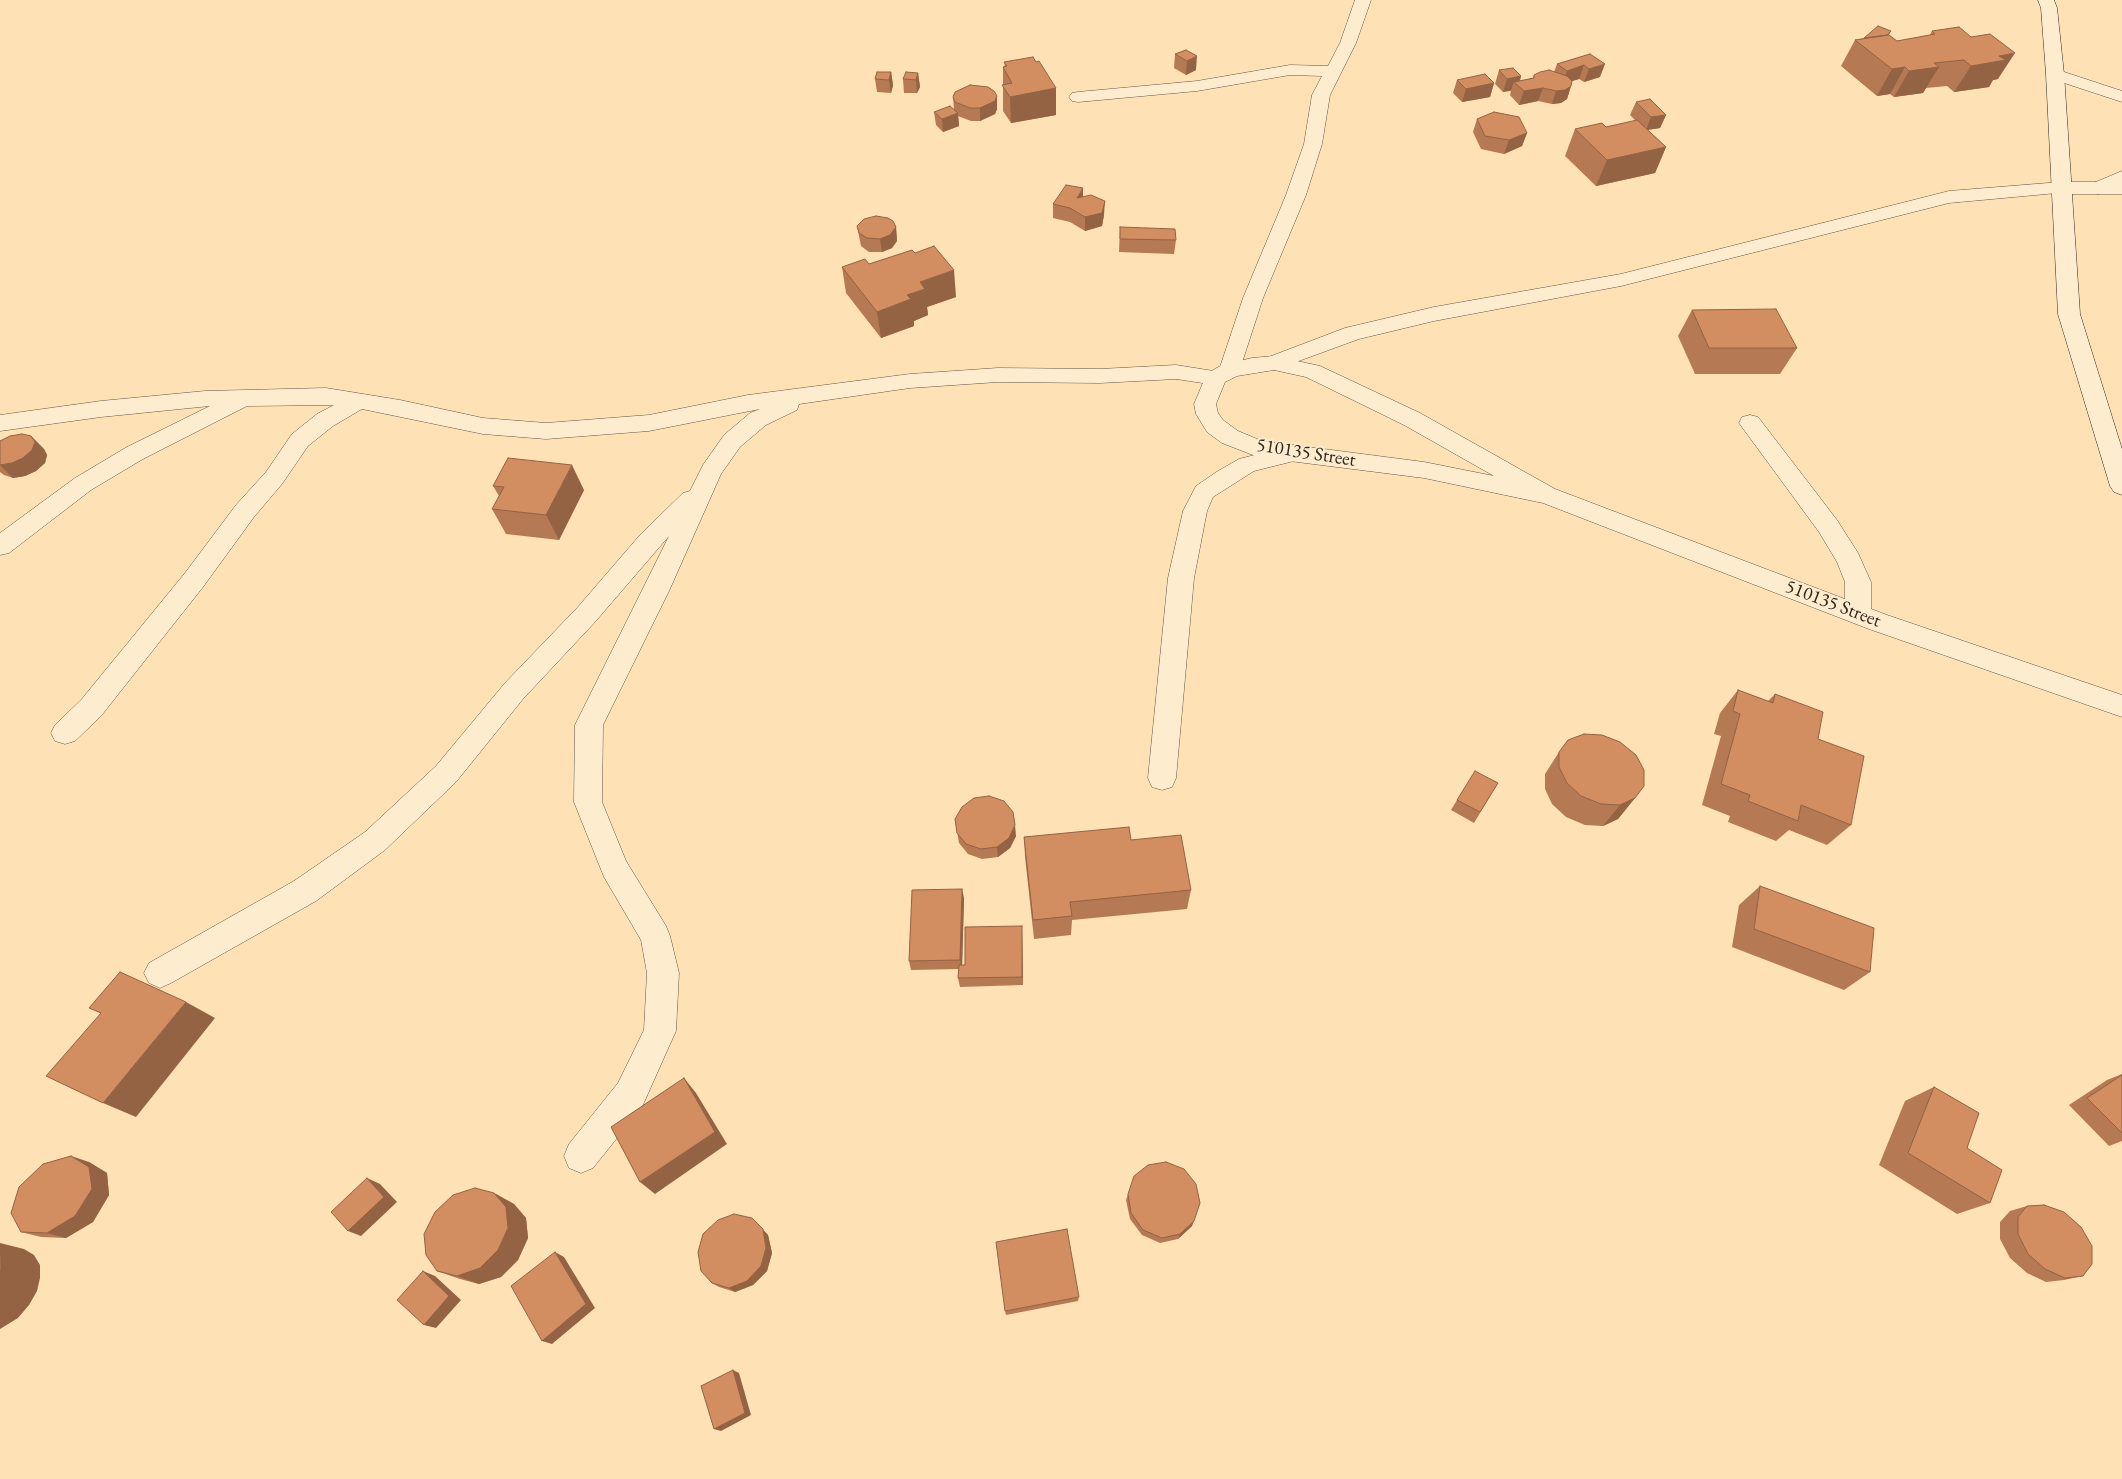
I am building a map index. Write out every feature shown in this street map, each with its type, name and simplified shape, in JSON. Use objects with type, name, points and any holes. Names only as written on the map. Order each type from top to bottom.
[{"type":"street","points":[[0,423],[101,409],[205,399],[326,396],[400,408],[483,426],[546,431],[649,423],[748,403],[910,381],[998,375],[1100,376],[1176,372],[1223,374],[1296,194],[1313,144],[1321,95],[1348,43],[1362,0]]},
{"type":"street","points":[[2046,0],[2049,8],[2055,74],[2069,314],[2122,486]]},
{"type":"street","points":[[1078,97],[1197,86],[1290,70],[1333,71]]},
{"type":"street","points":[[2055,74],[2122,97]]},
{"type":"street","points":[[2098,188],[2122,177]]},
{"type":"street","points":[[1274,363],[1354,333],[1434,314],[1621,280],[1949,197],[2061,188],[2122,188]]},
{"type":"street","name":"510135 Street","points":[[1547,495],[1424,470],[1258,449],[1230,437],[1215,426],[1207,414],[1205,404],[1223,374],[1252,365],[1274,363],[1312,371],[1403,415],[1547,495],[1858,613],[2122,706]]},
{"type":"street","points":[[582,1156],[630,1095],[660,1031],[663,973],[655,936],[614,868],[588,802],[589,725],[656,591],[711,471],[732,441],[758,419],[816,394]]},
{"type":"street","points":[[0,546],[83,484],[135,453],[245,398]]},
{"type":"street","points":[[65,733],[91,708],[188,588],[245,511],[274,478],[300,440],[325,420],[359,401]]},
{"type":"street","points":[[1750,423],[1828,526],[1850,560],[1858,582],[1858,613]]},
{"type":"street","points":[[1162,778],[1181,578],[1195,511],[1204,492],[1226,477],[1247,465],[1294,454]]},
{"type":"street","points":[[160,973],[305,890],[375,841],[446,774],[514,691],[586,615],[648,541],[703,488]]},
{"type":"building","points":[[1878,26],[1891,31],[1887,35],[1864,38]]},
{"type":"building","points":[[1959,27],[1971,37],[1990,34],[2015,53],[1999,56],[2006,60],[1971,66],[1964,60],[1934,63],[1939,67],[1909,71],[1905,67],[1892,69],[1855,40],[1889,35],[1897,41],[1935,34],[1932,31]]},
{"type":"building","points":[[1186,50],[1197,56],[1187,61],[1175,54]]},
{"type":"building","points":[[1590,54],[1605,64],[1589,69],[1584,65],[1567,71],[1557,64]]},
{"type":"building","points":[[1033,57],[1036,62],[1039,61],[1056,88],[1010,97],[1002,85],[1012,83],[1003,67],[1007,66],[1004,62]]},
{"type":"building","points":[[1513,68],[1521,76],[1507,79],[1499,70]]},
{"type":"building","points":[[1549,70],[1567,76],[1572,81],[1571,86],[1565,90],[1556,91],[1543,88],[1524,91],[1514,82],[1534,78],[1534,75]]},
{"type":"building","points":[[877,72],[891,72],[889,80],[875,79]]},
{"type":"building","points":[[906,72],[918,73],[916,80],[903,79]]},
{"type":"building","points":[[1485,74],[1494,83],[1466,89],[1457,80]]},
{"type":"building","points":[[970,85],[988,87],[997,96],[995,101],[980,108],[970,108],[955,102],[953,97],[955,92]]},
{"type":"building","points":[[1650,99],[1666,115],[1651,117],[1636,102]]},
{"type":"building","points":[[950,106],[958,113],[942,119],[934,112]]},
{"type":"building","points":[[1494,112],[1519,117],[1527,133],[1509,140],[1485,136],[1477,119]]},
{"type":"building","points":[[1637,120],[1666,147],[1607,160],[1575,129],[1602,123],[1606,127]]},
{"type":"building","points":[[1066,185],[1083,188],[1077,198],[1091,195],[1105,201],[1102,213],[1085,217],[1070,208],[1053,204]]},
{"type":"building","points":[[876,216],[893,221],[896,227],[890,235],[880,239],[867,238],[859,233],[857,226],[864,219]]},
{"type":"building","points":[[1120,227],[1175,229],[1176,240],[1120,239]]},
{"type":"building","points":[[934,246],[954,270],[920,282],[925,289],[907,295],[911,299],[877,312],[842,267],[865,259],[869,264],[912,250],[915,253]]},
{"type":"building","points":[[1776,309],[1797,348],[1709,348],[1692,310]]},
{"type":"building","points":[[22,434],[31,436],[35,442],[32,450],[23,458],[12,463],[0,465],[0,441],[10,436]]},
{"type":"building","points":[[508,458],[572,465],[546,515],[492,509],[504,487],[493,486]]},
{"type":"building","points":[[1738,690],[1773,703],[1775,694],[1823,712],[1818,739],[1864,756],[1851,825],[1801,805],[1798,821],[1748,801],[1750,795],[1721,784],[1740,714],[1733,711]]},
{"type":"building","points":[[1584,734],[1602,735],[1620,742],[1636,755],[1644,770],[1644,786],[1635,798],[1620,805],[1601,804],[1581,796],[1567,783],[1559,767],[1559,752],[1568,740]]},
{"type":"building","points":[[1475,771],[1498,783],[1480,812],[1457,800]]},
{"type":"building","points":[[989,796],[1004,801],[1013,812],[1015,825],[1009,838],[997,847],[981,849],[966,844],[957,833],[955,819],[962,807],[974,798]]},
{"type":"building","points":[[1129,827],[1131,840],[1181,835],[1191,890],[1070,902],[1072,916],[1033,920],[1024,837]]},
{"type":"building","points":[[1760,886],[1874,928],[1870,972],[1754,929]]},
{"type":"building","points":[[962,889],[960,960],[909,961],[912,890]]},
{"type":"building","points":[[1022,926],[1022,977],[958,978],[959,965],[965,965],[965,927]]},
{"type":"building","points":[[120,972],[186,1002],[103,1103],[46,1076],[101,1013],[89,1008]]},
{"type":"building","points":[[2122,1075],[2122,1133],[2087,1098]]},
{"type":"building","points":[[684,1078],[715,1132],[640,1182],[611,1127]]},
{"type":"building","points":[[1934,1087],[1979,1113],[1967,1148],[2002,1170],[1990,1203],[1908,1153]]},
{"type":"building","points":[[71,1156],[89,1167],[92,1189],[75,1216],[47,1233],[21,1232],[11,1213],[19,1187],[43,1164]]},
{"type":"building","points":[[1166,1162],[1184,1169],[1196,1184],[1200,1203],[1194,1221],[1180,1234],[1162,1238],[1143,1230],[1131,1213],[1128,1194],[1134,1176],[1148,1165]]},
{"type":"building","points":[[367,1178],[384,1197],[348,1231],[331,1212]]},
{"type":"building","points":[[475,1188],[494,1193],[506,1207],[508,1228],[498,1250],[480,1268],[457,1276],[437,1271],[426,1255],[424,1234],[435,1212],[453,1195]]},
{"type":"building","points":[[2044,1205],[2064,1212],[2081,1227],[2092,1246],[2092,1264],[2083,1276],[2065,1278],[2045,1269],[2028,1254],[2018,1234],[2018,1217],[2027,1206]]},
{"type":"building","points":[[734,1214],[752,1218],[763,1229],[766,1248],[761,1266],[747,1281],[729,1288],[712,1283],[701,1271],[698,1252],[703,1234],[718,1220]]},
{"type":"building","points":[[1067,1229],[1079,1297],[1005,1311],[996,1242]]},
{"type":"building","points":[[555,1252],[586,1304],[542,1341],[511,1286]]},
{"type":"building","points":[[0,1254],[1,1269],[0,1274]]},
{"type":"building","points":[[423,1271],[449,1296],[424,1325],[397,1300]]},
{"type":"building","points":[[733,1370],[745,1413],[714,1429],[701,1386]]}]
